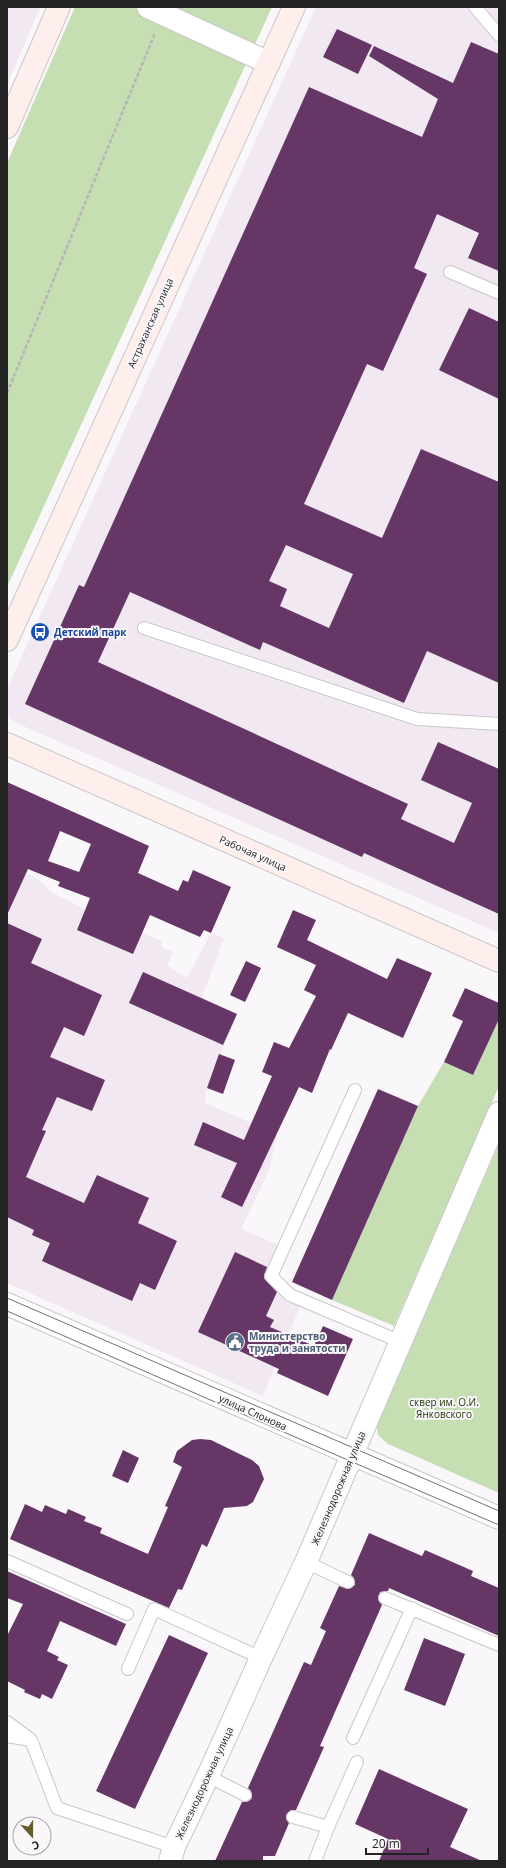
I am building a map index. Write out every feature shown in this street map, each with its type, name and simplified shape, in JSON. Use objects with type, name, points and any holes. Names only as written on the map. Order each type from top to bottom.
[{"type":"main road","points":[[7,127],[59,7]]},
{"type":"main road","name":"Астраханская улица","points":[[7,640],[294,7]]},
{"type":"main road","name":"Рабочая улица","points":[[7,744],[499,961]]},
{"type":"street","points":[[156,10],[268,63]]},
{"type":"street","name":"Железнодорожная улица","points":[[172,1854],[306,1562],[499,1113]]},
{"type":"street","name":"улица Слонова","points":[[7,1304],[352,1456],[499,1518]]},
{"type":"lane","points":[[475,7],[499,35]]},
{"type":"lane","points":[[450,272],[499,293]]},
{"type":"lane","points":[[144,628],[417,719],[499,724]]},
{"type":"lane","points":[[355,1090],[271,1276],[290,1296],[401,1342]]},
{"type":"lane","points":[[7,1561],[126,1614]]},
{"type":"lane","points":[[306,1562],[348,1582]]},
{"type":"lane","points":[[385,1598],[499,1645]]},
{"type":"lane","points":[[354,1738],[412,1608]]},
{"type":"lane","points":[[128,1668],[154,1609],[261,1658]]},
{"type":"lane","points":[[7,1722],[30,1740],[57,1808],[172,1854]]},
{"type":"lane","points":[[7,1736],[30,1740]]},
{"type":"lane","points":[[315,1861],[328,1827],[357,1762]]},
{"type":"lane","points":[[208,1776],[245,1795]]},
{"type":"lane","points":[[292,1816],[328,1827]]},
{"type":"path","points":[[7,393],[156,10]]},
{"type":"shaded area","points":[[7,7],[40,7],[7,85]]},
{"type":"shaded area","points":[[316,7],[499,7],[499,933],[14,722],[7,714],[7,689]]},
{"type":"shaded area","points":[[7,865],[35,877],[52,892],[85,910],[162,941],[161,947],[173,952],[167,965],[187,978],[211,933],[224,938],[202,998],[237,1014],[207,1088],[205,1103],[277,1134],[269,1171],[241,1229],[281,1246],[263,1287],[301,1304],[263,1396],[7,1283]]},
{"type":"green space","points":[[75,7],[272,7],[7,587],[7,163]]},
{"type":"green space","points":[[499,1019],[499,1086],[394,1326],[332,1300],[418,1106],[444,1062],[473,1075]]},
{"type":"green space","name":"сквер им. О.И. Янковского","points":[[499,1144],[499,1493],[388,1444],[378,1435],[376,1425]]},
{"type":"building","points":[[337,29],[372,45],[358,74],[323,57]]},
{"type":"building","points":[[471,42],[499,54],[499,271],[468,258],[479,233],[437,214],[414,268],[427,274],[383,371],[367,364],[304,504],[382,538],[421,449],[499,482],[499,683],[427,651],[404,703],[263,642],[260,650],[130,592],[98,662],[408,804],[401,819],[454,843],[472,803],[421,780],[438,742],[499,769],[499,914],[364,853],[362,857],[25,704],[79,585],[84,587],[309,87],[422,137],[438,99],[369,56],[374,46],[453,83]],"holes":[[[286,545],[353,574],[329,628],[280,606],[287,589],[269,581]]]},
{"type":"building","points":[[469,308],[499,322],[499,399],[439,370]]},
{"type":"building","points":[[7,782],[149,846],[138,873],[178,891],[183,880],[188,882],[193,870],[231,887],[211,933],[204,930],[200,937],[150,915],[133,954],[77,930],[90,898],[58,886],[60,882],[28,869],[7,915]],"holes":[[[60,831],[91,844],[79,872],[48,861]]]},
{"type":"building","points":[[293,910],[316,920],[307,940],[387,979],[397,958],[432,973],[403,1038],[348,1013],[331,1050],[330,1049],[312,1093],[299,1087],[242,1207],[221,1197],[237,1163],[194,1145],[203,1122],[244,1140],[272,1076],[262,1072],[274,1042],[289,1048],[316,996],[304,990],[316,965],[277,947]]},
{"type":"building","points":[[7,923],[42,939],[31,963],[102,995],[84,1036],[64,1027],[50,1057],[105,1080],[92,1111],[57,1097],[42,1130],[46,1131],[26,1177],[84,1203],[97,1175],[149,1198],[138,1223],[177,1241],[155,1290],[140,1283],[132,1301],[42,1261],[50,1243],[32,1235],[34,1230],[7,1217]]},
{"type":"building","points":[[246,961],[261,968],[245,1002],[230,995]]},
{"type":"building","points":[[143,972],[237,1014],[223,1045],[129,1003]]},
{"type":"building","points":[[465,988],[499,1003],[499,1019],[473,1075],[444,1062],[463,1021],[452,1016]]},
{"type":"building","points":[[219,1054],[235,1060],[223,1094],[207,1088]]},
{"type":"building","points":[[378,1089],[418,1106],[332,1300],[292,1282]]},
{"type":"building","points":[[235,1252],[267,1267],[264,1278],[277,1292],[266,1316],[274,1320],[270,1327],[314,1346],[323,1326],[353,1339],[328,1396],[277,1373],[279,1369],[198,1332]]},
{"type":"building","points":[[192,1440],[211,1440],[252,1460],[259,1466],[264,1479],[253,1502],[247,1506],[224,1508],[207,1547],[202,1544],[182,1590],[178,1589],[169,1608],[10,1539],[25,1504],[42,1512],[45,1505],[66,1514],[68,1509],[86,1517],[84,1521],[102,1528],[100,1533],[148,1554],[168,1507],[165,1506],[182,1467],[173,1462],[177,1451]]},
{"type":"building","points":[[123,1450],[139,1458],[128,1483],[112,1476]]},
{"type":"building","points":[[369,1533],[422,1556],[425,1550],[473,1571],[471,1576],[499,1588],[499,1636],[389,1588],[388,1591],[380,1592],[378,1599],[382,1605],[320,1746],[324,1747],[296,1810],[291,1810],[286,1815],[286,1819],[289,1823],[275,1856],[263,1856],[263,1861],[215,1861],[242,1802],[249,1801],[252,1798],[251,1791],[248,1788],[304,1662],[311,1665],[326,1631],[320,1628],[339,1586],[348,1589],[355,1585],[354,1578],[351,1575]]},
{"type":"building","points":[[7,1571],[126,1624],[116,1646],[60,1621],[47,1651],[59,1657],[57,1660],[68,1665],[52,1699],[42,1694],[40,1699],[24,1692],[25,1690],[7,1681],[7,1636],[23,1604],[7,1598]]},
{"type":"building","points":[[169,1635],[208,1653],[135,1809],[96,1791]]},
{"type":"building","points":[[424,1638],[465,1654],[445,1706],[404,1690]]},
{"type":"building","points":[[379,1769],[468,1809],[450,1847],[482,1861],[379,1861],[388,1839],[355,1824]]},
{"type":"tram line","points":[[7,1298],[499,1511]]},
{"type":"tram line","points":[[7,1311],[499,1525]]},
{"type":"place","name":"Детский парк","points":[[40,632]]},
{"type":"place","name":"Министерство труда и занятости","points":[[235,1342]]}]
